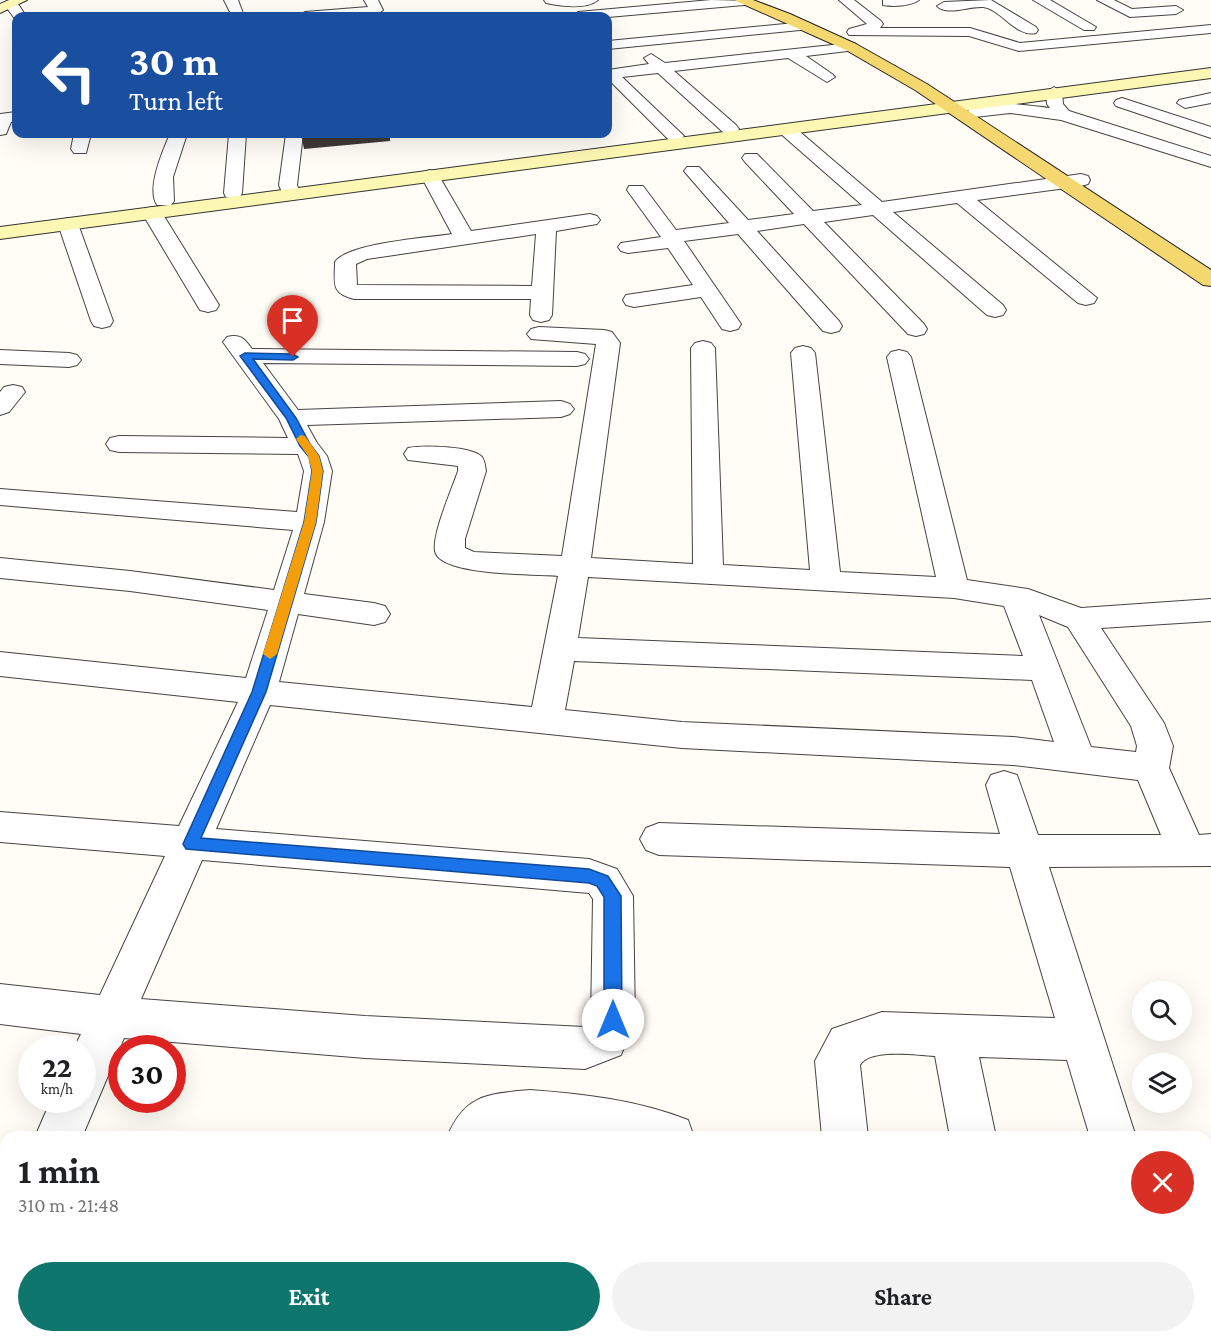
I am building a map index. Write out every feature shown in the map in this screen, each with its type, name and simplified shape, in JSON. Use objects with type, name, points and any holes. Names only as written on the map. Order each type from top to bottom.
[{"type":"main road","points":[[745,0],[843,38],[956,104],[1073,182],[1211,280]]},
{"type":"main road","points":[[745,0],[805,26],[843,38]]},
{"type":"main road","points":[[956,104],[1073,182],[1211,267]]},
{"type":"street","points":[[354,12],[376,10],[371,0]]},
{"type":"street","points":[[551,0],[563,3],[591,0]]},
{"type":"street","points":[[612,13],[745,0]]},
{"type":"street","points":[[612,71],[792,54],[871,28],[876,24],[846,0]]},
{"type":"street","points":[[888,2],[912,0]]},
{"type":"street","points":[[1040,0],[1089,27]]},
{"type":"street","points":[[1104,0],[1169,32]]},
{"type":"street","points":[[1130,13],[1186,9],[1161,0]]},
{"type":"street","points":[[944,6],[984,1],[1031,30]]},
{"type":"street","points":[[612,32],[785,16]]},
{"type":"street","points":[[978,20],[1011,18]]},
{"type":"street","points":[[612,45],[805,26]]},
{"type":"street","points":[[843,38],[970,32],[1020,47],[1211,29]]},
{"type":"street","points":[[1190,30],[1211,41]]},
{"type":"street","points":[[792,54],[826,77]]},
{"type":"street","points":[[647,55],[730,129]]},
{"type":"street","points":[[0,233],[68,224],[233,193],[430,176],[787,130],[1211,65]]},
{"type":"street","points":[[0,223],[158,207],[730,129],[1211,73]]},
{"type":"street","points":[[612,74],[675,136]]},
{"type":"street","points":[[1054,92],[1055,104],[1063,115]]},
{"type":"street","points":[[1185,103],[1211,98]]},
{"type":"street","points":[[1122,103],[1211,133]]},
{"type":"street","points":[[956,104],[1063,115],[1211,162]]},
{"type":"street","points":[[0,130],[4,118],[12,117]]},
{"type":"street","points":[[787,130],[995,310]]},
{"type":"street","points":[[177,138],[164,177],[158,207],[208,305]]},
{"type":"street","points":[[233,193],[237,138]]},
{"type":"street","points":[[290,189],[294,138]]},
{"type":"street","points":[[751,158],[916,329]]},
{"type":"street","points":[[693,171],[831,326]]},
{"type":"street","points":[[430,176],[465,238]]},
{"type":"street","points":[[628,247],[744,227],[1073,182]]},
{"type":"street","points":[[636,190],[673,239],[730,324]]},
{"type":"street","points":[[961,197],[1086,298]]},
{"type":"street","points":[[541,293],[354,292],[346,288],[345,262],[351,257],[590,220]]},
{"type":"street","points":[[68,224],[102,321]]},
{"type":"street","points":[[546,227],[540,325],[604,337],[608,343],[575,567],[546,721]]},
{"type":"street","points":[[634,300],[706,290]]},
{"type":"street","points":[[703,348],[708,574]]},
{"type":"street","points":[[96,1051],[259,692],[310,522],[318,471],[314,456],[305,446],[291,418],[240,349],[577,359]]},
{"type":"street","points":[[803,353],[826,581]]},
{"type":"street","points":[[0,357],[69,360]]},
{"type":"street","points":[[899,357],[954,588]]},
{"type":"street","points":[[291,418],[561,409]]},
{"type":"street","points":[[119,444],[305,446]]},
{"type":"street","points":[[417,454],[458,456],[471,461],[472,471],[450,539],[450,553],[470,561],[954,588],[1028,599],[1079,619],[1211,610]]},
{"type":"street","points":[[0,497],[310,522]]},
{"type":"street","points":[[0,568],[130,581],[374,614]]},
{"type":"street","points":[[1017,598],[1078,759]]},
{"type":"street","points":[[1079,619],[1147,723],[1155,746],[1151,768],[1199,850]]},
{"type":"street","points":[[559,649],[1044,669]]},
{"type":"street","points":[[0,664],[682,735],[1013,751],[1151,768]]},
{"type":"street","points":[[1004,786],[1111,1131]]},
{"type":"street","points":[[0,827],[589,876],[603,881],[613,896],[613,1020],[605,1040],[585,1048],[473,1043],[111,1018],[0,1004]]},
{"type":"street","points":[[659,839],[1023,851],[1199,850]]},
{"type":"street","points":[[843,1131],[837,1061],[848,1044],[882,1033],[1082,1040]]},
{"type":"street","points":[[953,1036],[972,1131]]},
{"type":"street","points":[[61,1131],[69,1113]]},
{"type":"street","points":[[475,1131],[488,1117],[530,1113],[591,1118],[645,1131]]},
{"type":"slow traffic","points":[[270,654],[310,522],[318,471],[314,456],[301,439]]},
{"type":"route","points":[[293,357],[245,356],[291,418],[305,446],[314,456],[318,471],[310,522],[259,692],[191,844],[589,876],[603,881],[613,896],[613,1020]]}]
